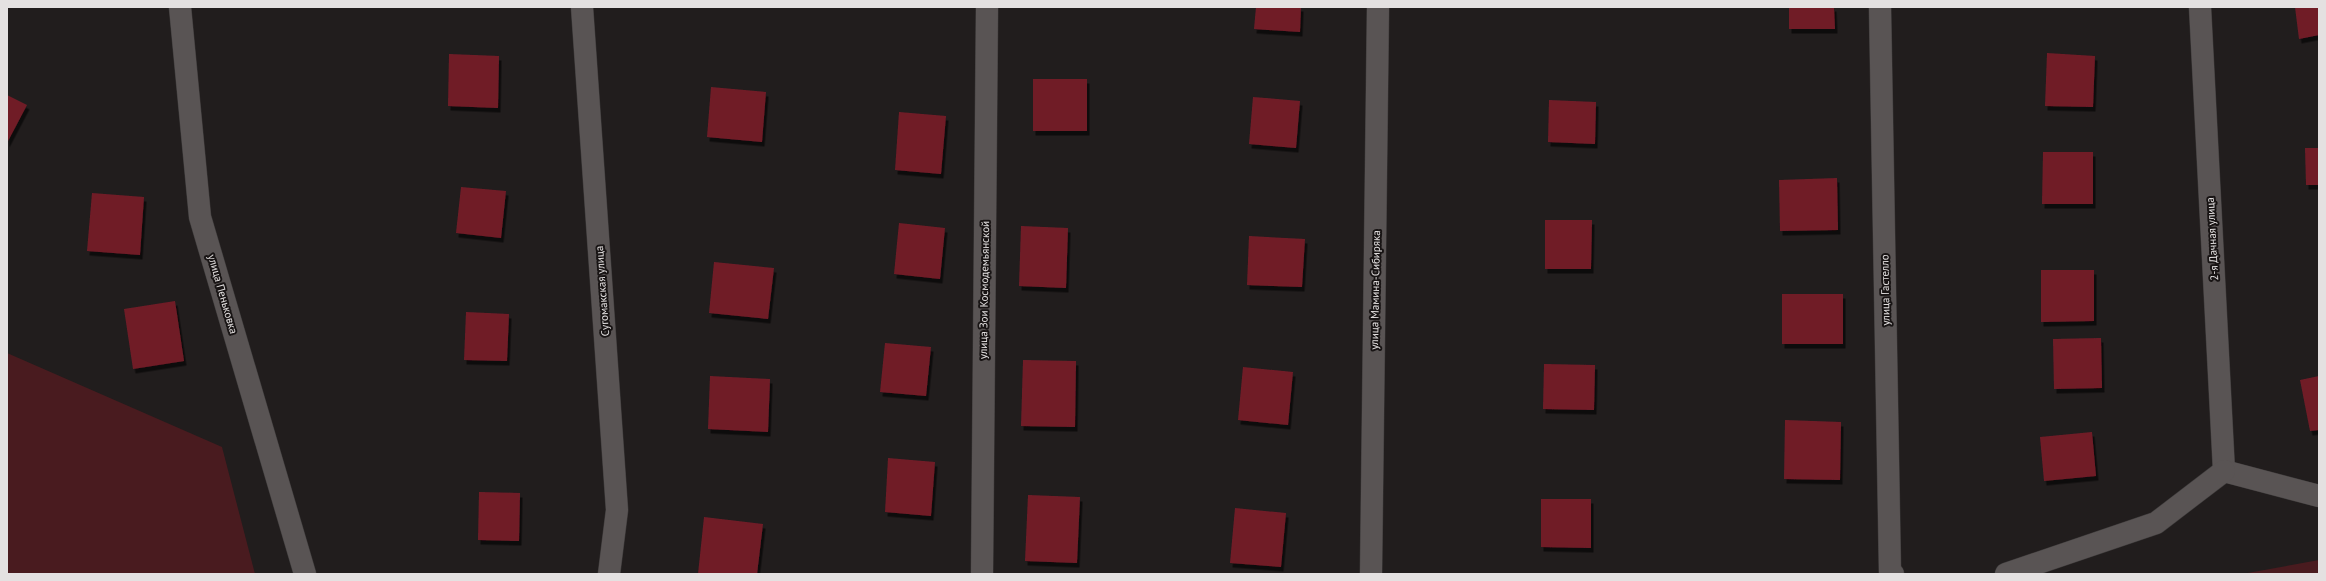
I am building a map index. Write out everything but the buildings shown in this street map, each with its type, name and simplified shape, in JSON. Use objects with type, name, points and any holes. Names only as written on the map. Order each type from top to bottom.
[{"type":"street","name":"улица Пеньковка","points":[[180,7],[200,217],[305,574]]},
{"type":"street","name":"Сугомакская улица","points":[[582,7],[617,510],[609,574]]},
{"type":"street","name":"улица Зои Космодемьянской","points":[[982,574],[987,7]]},
{"type":"street","name":"улица Мамина-Сибиряка","points":[[1371,574],[1378,7]]},
{"type":"street","name":"улица Гастелло","points":[[1880,7],[1892,573]]},
{"type":"street","name":"2-я Дачная улица","points":[[2200,7],[2224,471]]},
{"type":"street","points":[[2006,574],[2156,523],[2224,471],[2319,496]]},
{"type":"shaded area","points":[[7,353],[222,447],[255,574],[7,574]]},
{"type":"shaded area","points":[[2319,560],[2319,574],[2242,574]]}]
